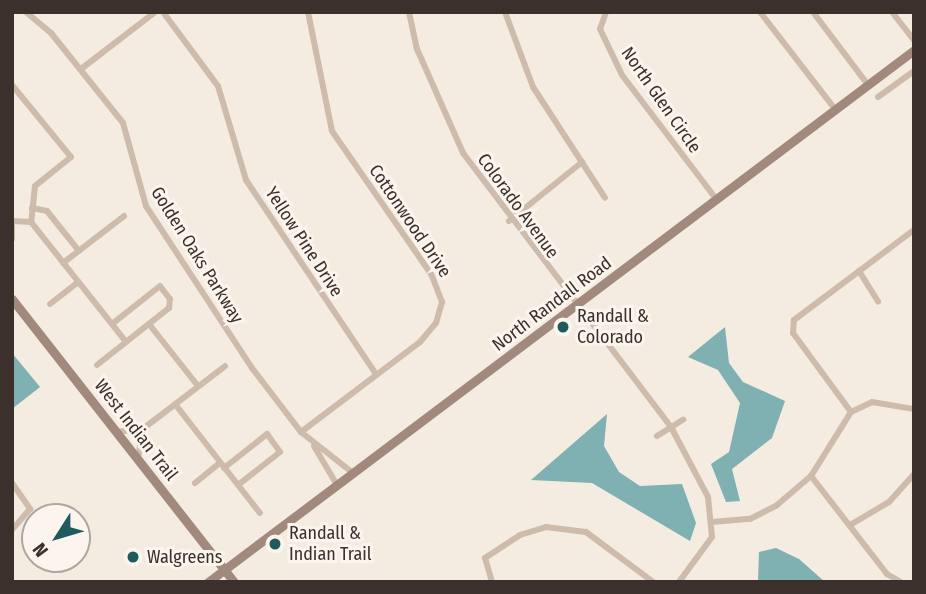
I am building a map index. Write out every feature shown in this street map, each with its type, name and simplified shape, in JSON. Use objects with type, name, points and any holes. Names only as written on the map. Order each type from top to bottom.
[{"type":"main road","name":"North Randall Road","points":[[208,582],[914,50]]},
{"type":"main road","name":"West Indian Trail","points":[[12,299],[234,582]]},
{"type":"street","name":"Golden Oaks Parkway","points":[[26,12],[81,69],[127,131],[151,215],[301,432],[353,473]]},
{"type":"street","points":[[81,69],[155,12]]},
{"type":"street","name":"Yellow Pine Drive","points":[[163,12],[210,73],[246,180],[376,374]]},
{"type":"street","name":"Cottonwood Drive","points":[[301,432],[429,333],[442,302],[431,274],[329,122],[308,12]]},
{"type":"street","name":"Colorado Avenue","points":[[409,12],[451,130],[509,220],[671,427],[708,497],[712,522]]},
{"type":"street","points":[[505,12],[533,87],[605,198]]},
{"type":"street","name":"North Glen Circle","points":[[606,12],[600,29],[621,75],[716,199]]},
{"type":"street","points":[[760,12],[835,109]]},
{"type":"street","points":[[813,12],[867,85]]},
{"type":"street","points":[[892,12],[914,40]]},
{"type":"street","points":[[878,97],[914,71]]},
{"type":"street","points":[[12,85],[71,157],[37,183],[31,222],[126,342]]},
{"type":"street","points":[[509,220],[582,162]]},
{"type":"street","points":[[32,208],[47,211],[79,251]]},
{"type":"street","points":[[63,263],[124,216]]},
{"type":"street","points":[[12,239],[12,222],[31,222]]},
{"type":"street","points":[[850,412],[793,333],[794,320],[914,230]]},
{"type":"street","points":[[859,271],[878,302]]},
{"type":"street","points":[[50,304],[78,282]]},
{"type":"street","points":[[97,365],[169,308],[160,286],[112,324]]},
{"type":"street","points":[[149,324],[198,386]]},
{"type":"street","points":[[117,432],[145,428],[225,366]]},
{"type":"street","points":[[679,582],[712,537],[712,522],[750,519],[811,476],[850,412],[872,401],[912,406]]},
{"type":"street","points":[[175,404],[261,513]]},
{"type":"street","points":[[657,436],[683,420]]},
{"type":"street","points":[[138,458],[145,428]]},
{"type":"street","points":[[195,483],[267,434],[280,452],[238,485]]},
{"type":"street","name":"Golden Oaks Parkway","points":[[311,442],[337,485]]},
{"type":"street","points":[[850,525],[889,502],[914,474]]},
{"type":"street","points":[[811,476],[887,574],[901,582]]},
{"type":"street","points":[[12,483],[30,509],[12,530]]},
{"type":"street","points":[[492,582],[485,558],[520,535],[546,527],[586,532],[653,582]]},
{"type":"water","points":[[725,327],[729,363],[743,382],[785,401],[772,438],[732,469],[740,501],[726,502],[711,464],[729,452],[740,403],[718,370],[688,357]]},
{"type":"water","points":[[12,353],[40,387],[12,409]]},
{"type":"water","points":[[607,414],[604,446],[619,472],[640,486],[682,484],[696,523],[690,541],[592,483],[531,480]]},
{"type":"water","points":[[776,548],[799,559],[825,582],[758,582],[759,552]]},
{"type":"place","name":"Randall & Colorado","points":[[563,327]]},
{"type":"place","name":"Randall & Indian Trail","points":[[275,544]]},
{"type":"place","name":"Walgreens","points":[[133,557]]}]
